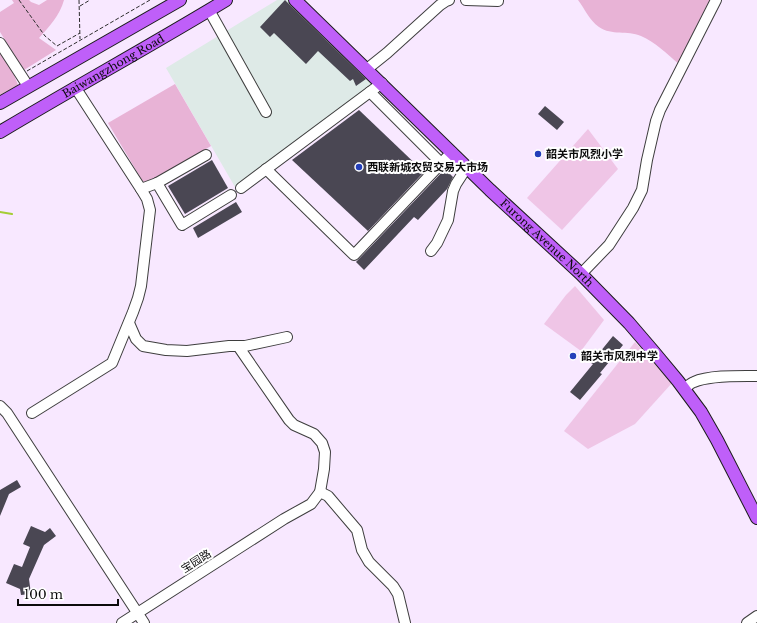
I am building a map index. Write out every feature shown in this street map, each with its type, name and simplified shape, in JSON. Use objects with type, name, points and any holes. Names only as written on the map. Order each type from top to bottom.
[{"type":"main road","points":[[0,102],[180,0]]},
{"type":"main road","name":"Baiwangzhong Road","points":[[0,132],[226,0]]},
{"type":"main road","name":"Furong Avenue North","points":[[295,0],[467,167],[581,274],[629,323],[684,389],[701,412],[757,518]]},
{"type":"street","points":[[367,69],[387,54],[440,5],[449,0]]},
{"type":"street","points":[[466,0],[498,1]]},
{"type":"street","points":[[581,274],[609,245],[633,208],[642,190],[647,160],[660,110],[716,0]]},
{"type":"street","points":[[209,10],[266,112]]},
{"type":"street","points":[[0,44],[28,86]]},
{"type":"street","points":[[241,188],[382,83]]},
{"type":"street","points":[[32,413],[112,363],[129,323],[141,286],[150,210],[147,199],[75,87]]},
{"type":"street","points":[[370,92],[441,163]]},
{"type":"street","points":[[266,169],[354,255],[452,152]]},
{"type":"street","points":[[141,189],[157,184],[206,154]]},
{"type":"street","points":[[431,251],[437,243],[448,220],[453,191],[456,184],[467,167]]},
{"type":"street","points":[[157,184],[182,226],[231,195]]},
{"type":"street","points":[[129,323],[136,339],[143,346],[166,350],[187,351],[228,346],[245,346],[287,337]]},
{"type":"street","points":[[238,346],[289,420],[294,425],[314,434],[322,443],[325,452],[320,492],[328,496],[357,530],[362,550],[370,562],[393,586],[398,594],[405,623]]},
{"type":"street","points":[[684,389],[694,381],[702,379],[757,376]]},
{"type":"street","points":[[0,406],[7,413],[144,623]]},
{"type":"street","name":"宝园路","points":[[122,623],[311,504],[320,492]]},
{"type":"street","points":[[747,623],[757,616]]},
{"type":"path","points":[[19,0],[45,36],[57,46],[80,33]]},
{"type":"path","points":[[79,0],[80,40]]},
{"type":"path","points":[[79,6],[90,0]]},
{"type":"path","points":[[20,75],[150,0]]},
{"type":"shaded area","points":[[12,0],[29,0],[39,5],[47,0],[64,0],[57,16],[39,38],[56,50],[24,70],[0,32],[0,12],[14,3]]},
{"type":"shaded area","points":[[277,0],[289,0],[375,83],[235,187],[166,68]]},
{"type":"shaded area","points":[[578,0],[712,0],[679,64],[656,45],[641,36],[630,33],[604,30],[599,27],[590,18]]},
{"type":"shaded area","points":[[0,51],[8,60],[18,85],[0,95]]},
{"type":"shaded area","points":[[175,84],[211,146],[155,179],[143,182],[108,123]]},
{"type":"shaded area","points":[[588,129],[618,169],[562,230],[527,198]]},
{"type":"shaded area","points":[[575,286],[604,320],[581,351],[544,324],[566,295]]},
{"type":"shaded area","points":[[635,342],[672,383],[635,424],[588,449],[564,431]]},
{"type":"building","points":[[285,0],[366,79],[356,86],[353,79],[350,81],[318,51],[306,64],[274,33],[270,37],[260,27]]},
{"type":"building","points":[[545,106],[564,122],[557,130],[538,114]]},
{"type":"building","name":"西联新城农贸交易大市场","points":[[359,110],[424,172],[368,231],[292,160]]},
{"type":"building","points":[[212,160],[228,188],[185,214],[168,186]]},
{"type":"building","points":[[445,169],[453,177],[447,189],[418,220],[414,217],[364,270],[356,262]]},
{"type":"building","points":[[236,202],[242,212],[198,238],[193,228]]},
{"type":"building","points":[[613,336],[623,345],[600,373],[602,374],[580,400],[570,392]]},
{"type":"building","points":[[17,480],[21,487],[9,494],[0,516],[0,490]]},
{"type":"building","points":[[31,526],[45,532],[50,528],[56,536],[44,545],[29,579],[31,594],[21,595],[20,589],[6,583],[14,564],[22,567],[30,547],[23,544]]},
{"type":"waterway","points":[[0,212],[12,214]]},
{"type":"place","name":"韶关市风烈小学","points":[[538,154]]},
{"type":"place","name":"西联新城农贸交易大市场","points":[[359,167]]},
{"type":"place","name":"韶关市风烈中学","points":[[573,356]]}]
